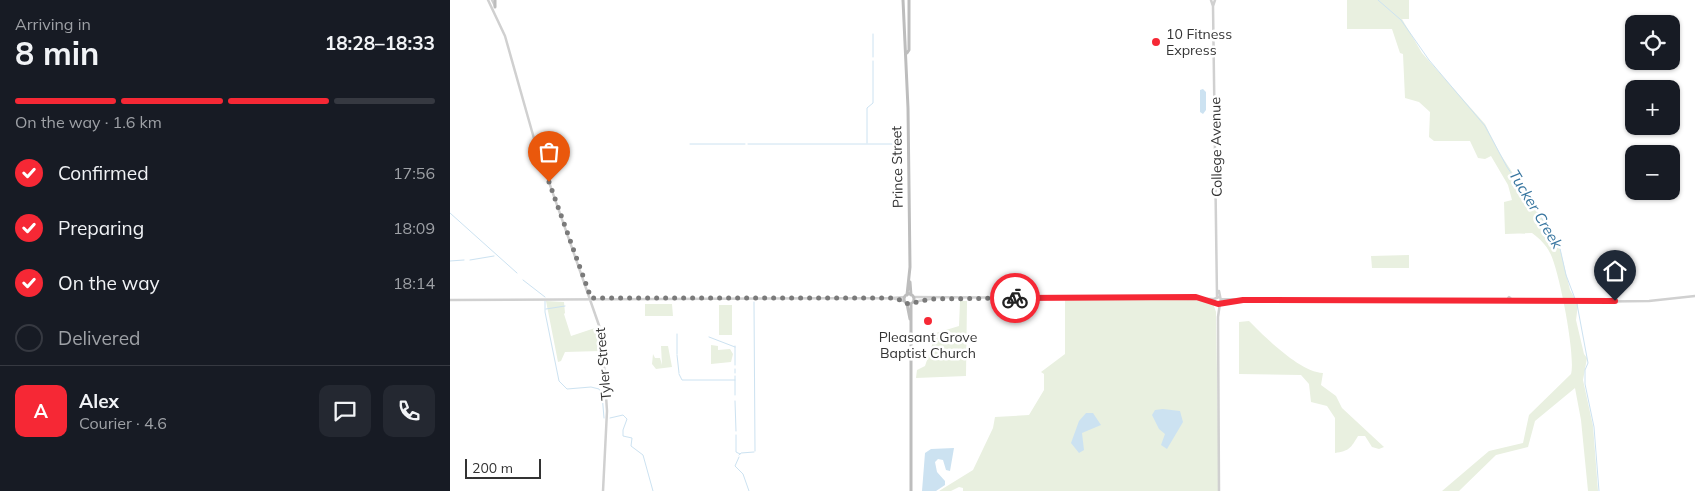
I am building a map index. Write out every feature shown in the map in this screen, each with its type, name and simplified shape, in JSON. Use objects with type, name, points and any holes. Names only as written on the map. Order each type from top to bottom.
[{"type":"main road","points":[[493,0],[495,7]]},
{"type":"main road","name":"Prince Street","points":[[903,0],[908,51]]},
{"type":"main road","name":"Prince Street","points":[[909,0],[911,491]]},
{"type":"street","name":"Tyler Street","points":[[488,0],[497,14]]},
{"type":"street","name":"College Avenue","points":[[1214,0],[1219,491]]},
{"type":"street","name":"Tyler Street","points":[[495,7],[505,36],[534,142],[599,321],[604,348],[607,411],[603,491]]},
{"type":"street","points":[[450,300],[591,298],[1507,300],[1509,297],[1511,300],[1579,302],[1666,300],[1682,296],[1695,296]]},
{"type":"green space","points":[[1347,0],[1409,0],[1409,19],[1402,19],[1422,53],[1485,124],[1499,152],[1559,244],[1570,290],[1578,304],[1576,320],[1584,354],[1587,358],[1583,380],[1593,426],[1598,491],[1588,491],[1581,420],[1575,388],[1535,421],[1528,447],[1496,455],[1459,491],[1442,491],[1489,451],[1523,443],[1529,415],[1571,374],[1571,350],[1566,313],[1554,262],[1545,245],[1532,233],[1505,234],[1504,202],[1512,200],[1508,185],[1491,156],[1485,159],[1478,158],[1470,141],[1434,141],[1429,137],[1430,112],[1419,102],[1405,98],[1403,54],[1400,53],[1392,29],[1347,29]]},
{"type":"green space","points":[[1409,255],[1409,268],[1372,268],[1371,256]]},
{"type":"green space","points":[[1197,299],[1213,303],[1216,312],[1219,491],[963,491],[963,488],[959,487],[951,491],[939,491],[973,470],[993,428],[995,417],[1029,415],[1044,390],[1044,374],[1041,372],[1065,354],[1065,300]]},
{"type":"green space","points":[[546,301],[564,302],[564,314],[571,336],[598,327],[601,351],[565,352],[561,361],[558,362]]},
{"type":"green space","points":[[960,301],[967,301],[966,376],[916,378],[917,370],[925,366],[936,333],[959,326]]},
{"type":"green space","points":[[645,304],[672,304],[673,316],[645,316]]},
{"type":"green space","points":[[719,305],[732,305],[732,335],[719,335]]},
{"type":"green space","points":[[1249,321],[1294,361],[1304,367],[1323,373],[1321,385],[1336,396],[1342,408],[1384,447],[1379,449],[1372,447],[1365,436],[1358,436],[1349,448],[1335,453],[1335,418],[1327,406],[1311,402],[1309,384],[1301,375],[1239,374],[1239,322]]},
{"type":"green space","points":[[711,345],[718,346],[718,350],[730,349],[733,354],[731,362],[711,364]]},
{"type":"green space","points":[[661,346],[668,346],[672,367],[656,369],[652,364],[653,354],[655,358],[660,358],[662,365]]},
{"type":"water","points":[[1203,89],[1206,92],[1206,110],[1203,114],[1200,112],[1200,90]]},
{"type":"water","points":[[1155,410],[1180,411],[1183,422],[1167,449],[1161,445],[1165,434],[1159,429],[1152,415]]},
{"type":"water","points":[[1086,413],[1093,413],[1101,425],[1082,433],[1084,450],[1079,453],[1071,443],[1079,421]]},
{"type":"water","points":[[954,448],[950,471],[946,470],[943,460],[938,459],[935,462],[937,472],[945,481],[945,485],[936,491],[922,491],[925,453],[931,449]]},
{"type":"waterway","name":"Tucker Creek","points":[[1378,0],[1401,20],[1429,60],[1485,126],[1507,167],[1559,244],[1566,275],[1577,304],[1588,363],[1585,370],[1585,384],[1594,427],[1599,491]]},
{"type":"waterway","points":[[873,34],[873,57]]},
{"type":"waterway","points":[[867,143],[867,108],[873,103],[873,61]]},
{"type":"waterway","points":[[690,144],[745,144]]},
{"type":"waterway","points":[[748,144],[899,144]]},
{"type":"waterway","points":[[450,213],[517,273]]},
{"type":"waterway","points":[[470,260],[494,256]]},
{"type":"waterway","points":[[450,261],[464,260]]},
{"type":"waterway","points":[[523,280],[545,297]]},
{"type":"waterway","points":[[545,301],[545,312],[559,381],[567,389],[591,387],[599,389],[602,394],[604,418]]},
{"type":"waterway","points":[[754,302],[755,451]]},
{"type":"waterway","points":[[546,309],[565,306]]},
{"type":"waterway","points":[[677,334],[677,354]]},
{"type":"waterway","points":[[709,337],[735,347]]},
{"type":"waterway","points":[[735,346],[735,365]]},
{"type":"waterway","points":[[677,355],[679,373]]},
{"type":"waterway","points":[[679,374],[682,380],[735,380]]},
{"type":"waterway","points":[[735,376],[735,395]]},
{"type":"waterway","points":[[735,401],[736,431]]},
{"type":"waterway","points":[[610,418],[623,415],[627,419],[623,436],[632,438],[631,446],[643,455],[653,491]]},
{"type":"waterway","points":[[736,435],[736,452],[740,454]]},
{"type":"waterway","points":[[739,455],[741,453],[754,452]]},
{"type":"waterway","points":[[739,457],[735,466],[743,474],[749,491]]},
{"type":"way so far","points":[[549,182],[591,298],[892,298],[908,304],[930,299],[1015,298]]},
{"type":"place","name":"10 Fitness Express","points":[[1156,42]]},
{"type":"place","name":"Pleasant Grove Baptist Church","points":[[928,321]]},
{"type":"route","points":[[1015,298],[1196,297],[1215,302],[1216,304],[1233,300],[1507,300],[1509,302],[1511,300],[1529,299],[1567,302],[1615,301]]}]
